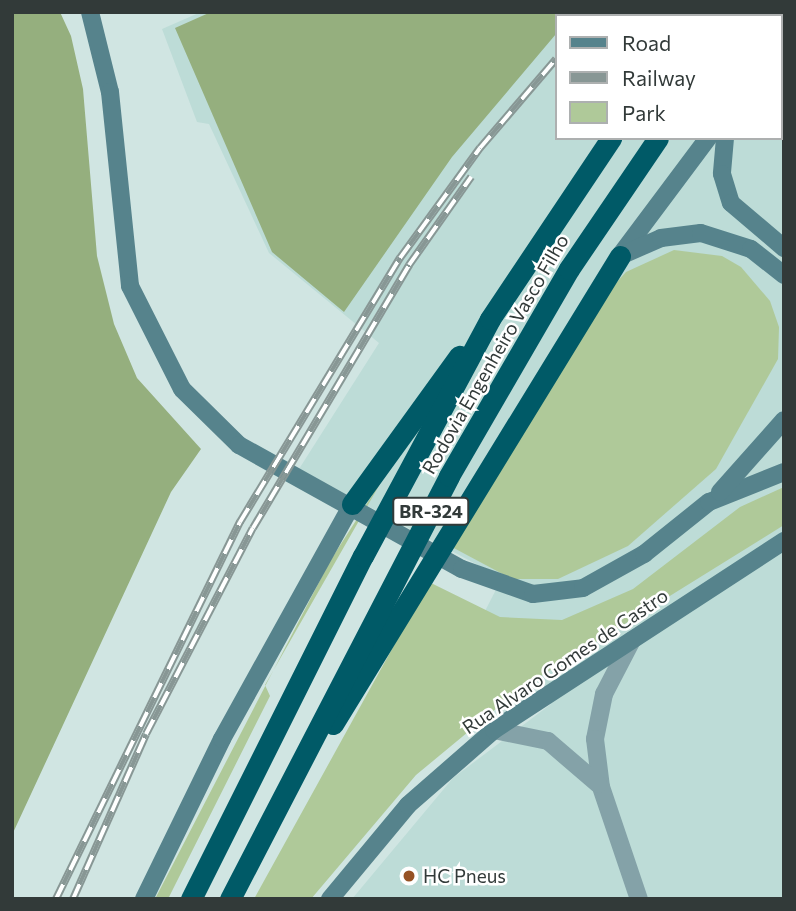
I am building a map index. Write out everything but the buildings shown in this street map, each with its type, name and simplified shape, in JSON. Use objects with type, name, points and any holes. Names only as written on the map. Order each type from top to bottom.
[{"type":"highway","name":"Rodovia Engenheiro Vasco Filho","points":[[191,899],[490,319],[610,140]]},
{"type":"highway","name":"Rodovia Engenheiro Vasco Filho","points":[[230,899],[259,837],[463,453],[569,269],[656,140]]},
{"type":"highway","points":[[259,837],[620,256]]},
{"type":"highway","points":[[352,504],[490,319]]},
{"type":"main road","points":[[90,12],[105,59],[123,252],[139,313],[182,389],[239,445],[297,481],[462,569],[533,594],[583,588],[645,555],[709,502],[784,420]]},
{"type":"main road","points":[[620,256],[707,140]]},
{"type":"main road","points":[[725,140],[722,174],[731,203],[784,248]]},
{"type":"main road","points":[[620,256],[661,238],[701,233],[751,249],[784,275]]},
{"type":"main road","points":[[709,502],[784,472]]},
{"type":"main road","points":[[144,899],[222,739],[352,504]]},
{"type":"main road","name":"Rua Alvaro Gomes de Castro","points":[[330,899],[408,805],[494,730],[784,541]]},
{"type":"street","points":[[632,640],[598,710],[601,787],[639,899]]},
{"type":"street","points":[[494,730],[548,741],[601,787]]},
{"type":"shaded area","points":[[201,12],[784,12],[784,899],[352,899],[453,778],[551,704],[485,611],[502,578],[299,469],[379,343],[269,253],[209,124],[197,122],[162,29]]},
{"type":"green space","points":[[12,12],[60,12],[71,36],[83,89],[97,256],[114,324],[137,378],[201,449],[171,492],[12,835]]},
{"type":"green space","points":[[211,12],[574,12],[554,14],[554,36],[452,157],[344,312],[272,252],[175,28]]},
{"type":"green space","points":[[674,250],[722,256],[741,267],[770,301],[779,327],[778,359],[716,469],[628,546],[558,579],[512,579],[450,546],[606,294],[626,272]]},
{"type":"green space","points":[[384,477],[273,670],[330,561]]},
{"type":"green space","points":[[784,487],[784,525],[520,689],[416,775],[311,899],[254,899],[429,582],[500,617],[562,620],[633,589],[740,507]]},
{"type":"green space","points":[[265,686],[270,696],[168,899],[155,899]]},
{"type":"railway","points":[[56,899],[240,522],[400,258],[480,148],[554,61]]},
{"type":"railway","points":[[73,899],[146,734],[253,528],[409,265],[471,177]]},
{"type":"place","name":"HC Pneus","points":[[409,876]]}]
